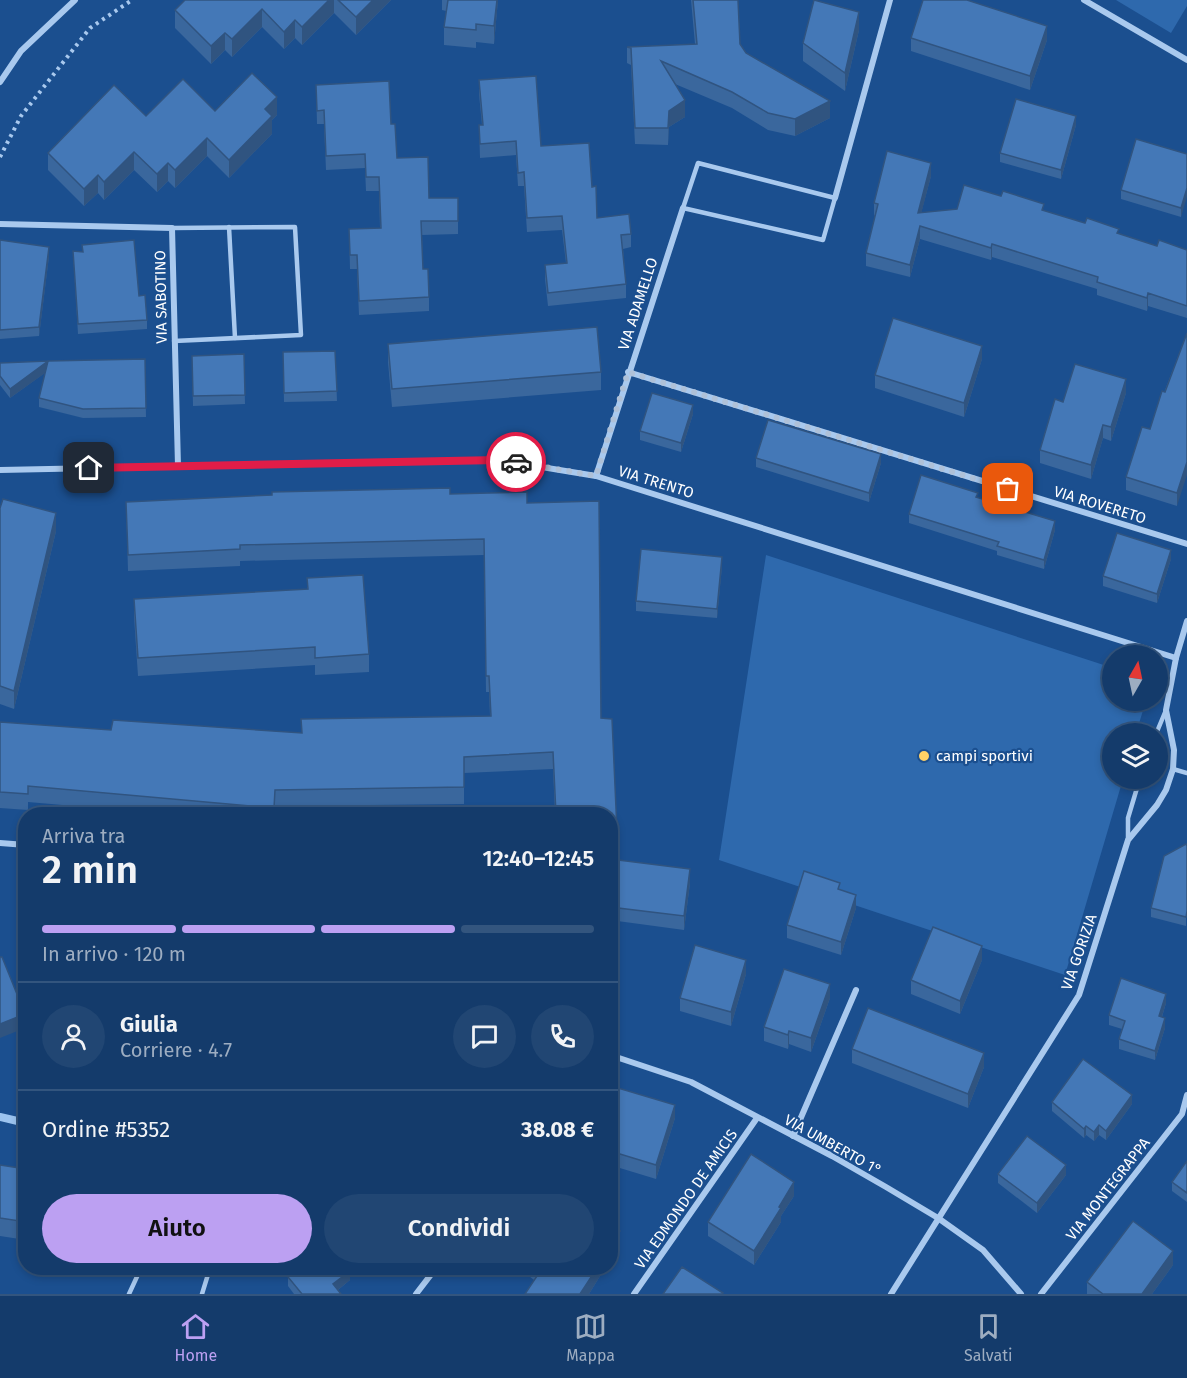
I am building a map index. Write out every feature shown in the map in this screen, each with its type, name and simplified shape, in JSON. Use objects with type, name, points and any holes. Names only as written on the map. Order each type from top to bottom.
[{"type":"street","points":[[0,82],[21,51],[75,0]]},
{"type":"street","points":[[835,198],[890,0]]},
{"type":"street","points":[[1084,0],[1187,60]]},
{"type":"street","name":"VIA ADAMELLO","points":[[596,476],[683,208]]},
{"type":"street","name":"VIA SABOTINO","points":[[0,224],[172,228],[178,466]]},
{"type":"street","name":"VIA ROVERETO","points":[[628,372],[1187,544]]},
{"type":"street","name":"VIA TRENTO","points":[[0,471],[499,460],[596,476],[1176,658]]},
{"type":"street","name":"VIA GORIZIA","points":[[1168,700],[1176,658],[1187,621]]},
{"type":"street","name":"VIA GORIZIA","points":[[891,1294],[1078,995],[1128,840],[1157,805],[1166,790],[1173,769],[1174,750],[1166,711]]},
{"type":"street","points":[[0,843],[18,844]]},
{"type":"street","points":[[792,1136],[856,990]]},
{"type":"street","name":"VIA UMBERTO 1°","points":[[618,1058],[691,1082],[832,1156],[938,1218],[983,1250],[1021,1294]]},
{"type":"street","name":"VIA MONTEGRAPPA","points":[[1041,1294],[1182,1114],[1187,1095]]},
{"type":"street","name":"VIA EDMONDO DE AMICIS","points":[[634,1294],[757,1118]]},
{"type":"street","points":[[416,1294],[431,1275]]},
{"type":"lane","points":[[698,164],[835,198],[823,240],[683,208],[698,164]]},
{"type":"lane","points":[[172,228],[295,226],[300,335],[174,341]]},
{"type":"lane","points":[[229,227],[235,338]]},
{"type":"lane","points":[[1173,769],[1187,773]]},
{"type":"lane","points":[[1128,840],[1128,818],[1137,789]]},
{"type":"lane","points":[[129,1294],[138,1275]]},
{"type":"lane","points":[[202,1294],[208,1275]]},
{"type":"path","points":[[0,157],[21,116],[90,28],[132,0]]},
{"type":"shaded area","points":[[1116,0],[1187,0],[1187,6],[1171,33]]},
{"type":"shaded area","name":"campi sportivi","points":[[766,555],[1102,664],[1102,711],[1143,711],[1139,723],[1102,723],[1102,789],[1120,789],[1065,975],[719,860]]},
{"type":"building","points":[[185,0],[329,0],[302,27],[295,20],[284,32],[262,9],[232,39],[225,33],[211,46],[175,10]]},
{"type":"building","points":[[338,0],[373,0],[356,17]]},
{"type":"building","points":[[448,0],[497,0],[494,26],[476,24],[476,30],[444,27]]},
{"type":"building","points":[[693,0],[738,0],[740,44],[746,53],[830,101],[795,119],[768,113],[732,92],[661,61],[685,100],[669,111],[668,128],[635,128],[631,48],[627,47],[697,44]]},
{"type":"building","points":[[814,0],[859,12],[845,73],[803,43]]},
{"type":"building","points":[[923,0],[967,0],[1047,26],[1030,76],[911,38]]},
{"type":"building","points":[[252,73],[277,97],[265,109],[272,116],[229,160],[207,138],[175,170],[168,163],[157,174],[134,152],[104,182],[98,175],[84,189],[48,153],[114,85],[146,116],[183,79],[215,111]]},
{"type":"building","points":[[536,76],[541,146],[589,143],[592,187],[596,186],[597,218],[629,214],[631,234],[621,235],[626,284],[548,293],[545,265],[567,263],[562,216],[527,218],[524,172],[518,173],[516,141],[480,144],[479,125],[483,125],[479,80]]},
{"type":"building","points":[[389,81],[391,124],[395,124],[397,158],[428,157],[429,198],[458,198],[458,221],[421,221],[423,269],[428,269],[429,297],[359,301],[357,255],[350,255],[349,229],[381,228],[379,177],[366,177],[365,154],[326,156],[324,110],[317,111],[316,85]]},
{"type":"building","points":[[1016,99],[1076,116],[1061,170],[1000,153]]},
{"type":"building","points":[[1136,139],[1187,154],[1187,188],[1181,208],[1121,190]]},
{"type":"building","points":[[887,151],[931,163],[918,213],[957,209],[964,185],[1001,196],[1003,191],[1044,204],[1042,210],[1085,223],[1087,218],[1119,229],[1117,233],[1157,246],[1159,240],[1187,250],[1187,306],[1148,293],[1147,298],[1097,282],[1098,277],[992,244],[991,248],[920,226],[910,265],[866,253],[878,204],[874,203]]},
{"type":"building","points":[[0,240],[49,247],[39,327],[0,330]]},
{"type":"building","points":[[134,240],[139,296],[145,295],[147,320],[78,324],[73,251],[83,252],[82,245]]},
{"type":"building","points":[[893,318],[982,346],[964,403],[875,375]]},
{"type":"building","points":[[597,327],[601,372],[392,389],[388,344]]},
{"type":"building","points":[[1187,333],[1187,462],[1177,493],[1126,477],[1142,427],[1150,429],[1162,391],[1165,392]]},
{"type":"building","points":[[335,351],[337,391],[284,393],[283,352]]},
{"type":"building","points":[[244,354],[245,395],[193,396],[192,356]]},
{"type":"building","points":[[145,359],[146,408],[83,409],[39,398],[48,361]]},
{"type":"building","points":[[48,361],[10,389],[0,376],[0,363]]},
{"type":"building","points":[[1075,364],[1126,379],[1111,427],[1103,425],[1091,465],[1040,450],[1055,399],[1063,402]]},
{"type":"building","points":[[652,393],[693,405],[681,443],[640,431]]},
{"type":"building","points":[[768,420],[881,454],[869,493],[756,458]]},
{"type":"building","points":[[921,475],[978,493],[976,497],[1055,521],[1044,560],[997,546],[999,542],[909,514]]},
{"type":"building","points":[[450,488],[450,494],[527,492],[527,503],[599,501],[601,718],[612,719],[616,807],[556,807],[553,752],[464,757],[464,787],[275,790],[274,807],[28,786],[28,794],[0,792],[0,722],[111,730],[113,720],[302,733],[301,719],[491,716],[489,676],[486,676],[484,539],[240,545],[240,549],[128,555],[126,502],[272,495],[272,492]]},
{"type":"building","points":[[3,499],[56,513],[14,691],[0,686],[0,508]]},
{"type":"building","points":[[1117,533],[1171,550],[1157,594],[1103,576]]},
{"type":"building","points":[[641,549],[722,557],[717,609],[636,601]]},
{"type":"building","points":[[363,575],[369,654],[315,658],[315,647],[138,658],[134,599],[308,589],[307,578]]},
{"type":"building","points":[[1186,844],[1186,917],[1151,908],[1164,856]]},
{"type":"building","points":[[618,860],[690,869],[684,916],[618,908]]},
{"type":"building","points":[[804,871],[840,883],[838,889],[856,895],[841,942],[787,925]]},
{"type":"building","points":[[933,927],[982,946],[960,1001],[911,980]]},
{"type":"building","points":[[695,945],[746,960],[731,1012],[680,998]]},
{"type":"building","points":[[0,957],[2,957],[18,997],[18,1017],[0,1024]]},
{"type":"building","points":[[784,969],[830,984],[811,1038],[789,1031],[788,1035],[764,1027]]},
{"type":"building","points":[[1121,978],[1166,994],[1159,1016],[1165,1018],[1155,1051],[1119,1039],[1125,1021],[1109,1015]]},
{"type":"building","points":[[868,1008],[984,1053],[968,1094],[852,1049]]},
{"type":"building","points":[[1083,1059],[1132,1095],[1106,1131],[1099,1125],[1094,1132],[1086,1126],[1084,1129],[1052,1102]]},
{"type":"building","points":[[618,1088],[675,1105],[656,1165],[618,1153]]},
{"type":"building","points":[[1027,1136],[1066,1165],[1037,1203],[998,1174]]},
{"type":"building","points":[[751,1154],[794,1182],[754,1251],[708,1222]]},
{"type":"building","points":[[1187,1161],[1187,1193],[1172,1182]]},
{"type":"building","points":[[0,1165],[18,1168],[18,1221],[0,1218]]},
{"type":"building","points":[[1133,1221],[1173,1251],[1142,1294],[1103,1294],[1087,1282]]},
{"type":"building","points":[[682,1267],[723,1293],[663,1294]]},
{"type":"building","points":[[291,1275],[345,1275],[333,1284],[341,1294],[302,1294],[288,1277]]},
{"type":"building","points":[[538,1275],[592,1275],[580,1294],[525,1294]]},
{"type":"waterway","points":[[0,1117],[18,1121]]},
{"type":"way so far","points":[[516,462],[596,476],[628,372],[1008,489]]},
{"type":"place","name":"campi sportivi","points":[[924,756]]},
{"type":"route","points":[[89,468],[499,460],[516,462]]}]
